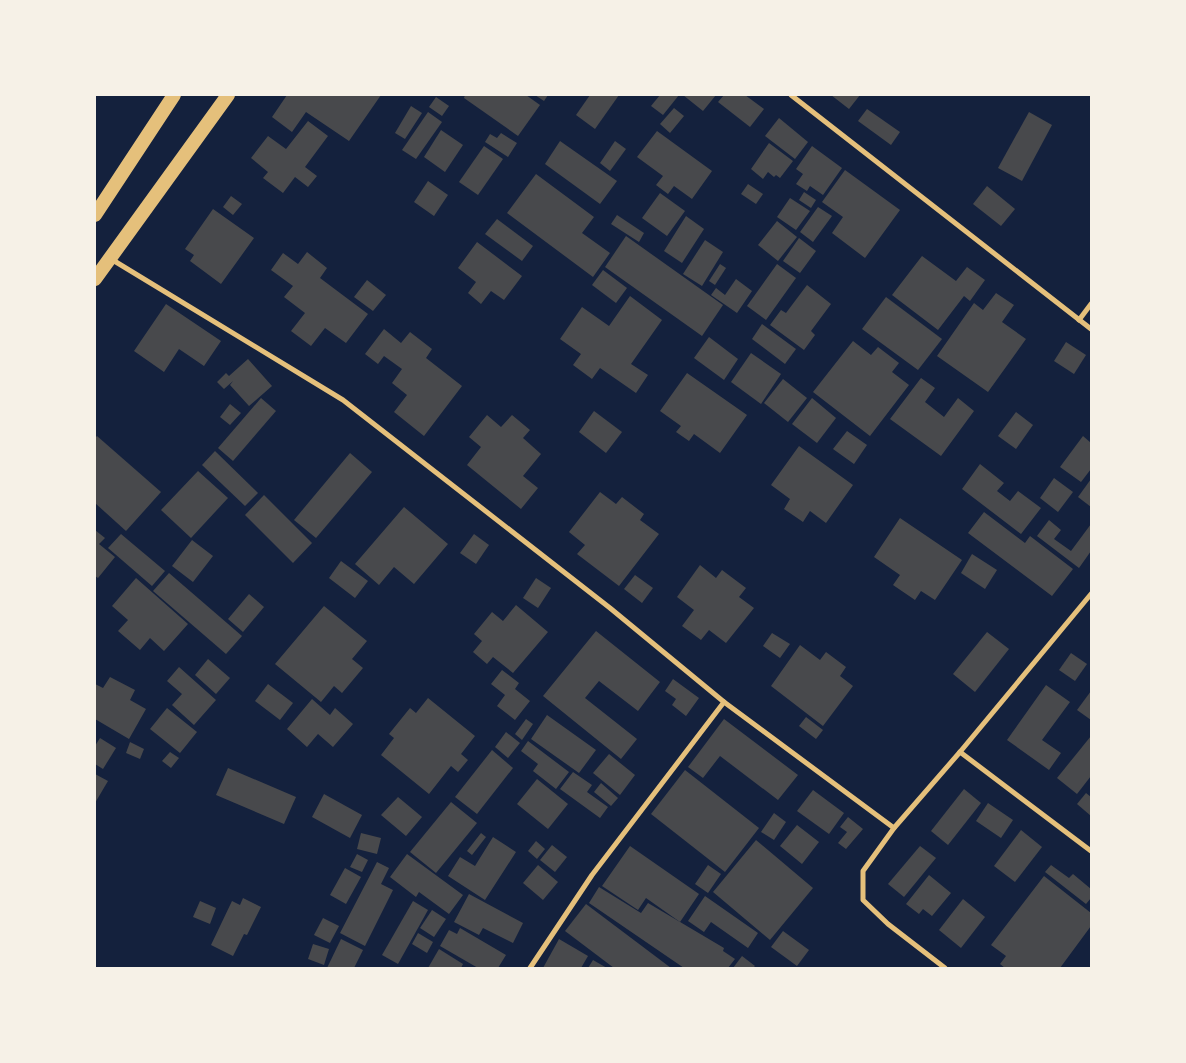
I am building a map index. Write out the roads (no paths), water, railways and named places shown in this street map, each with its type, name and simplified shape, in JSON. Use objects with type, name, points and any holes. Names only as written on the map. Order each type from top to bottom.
[{"type":"highway","points":[[95,215],[174,95]]},
{"type":"highway","points":[[95,279],[228,95]]},
{"type":"street","points":[[791,95],[1091,329]]},
{"type":"street","points":[[110,258],[343,400],[610,608],[724,702],[894,828]]},
{"type":"street","points":[[1079,320],[1091,304]]},
{"type":"street","points":[[945,968],[888,924],[863,900],[863,870],[894,828],[960,752],[1091,594]]},
{"type":"street","points":[[530,968],[592,875],[724,702]]},
{"type":"street","points":[[960,752],[1091,851]]}]
